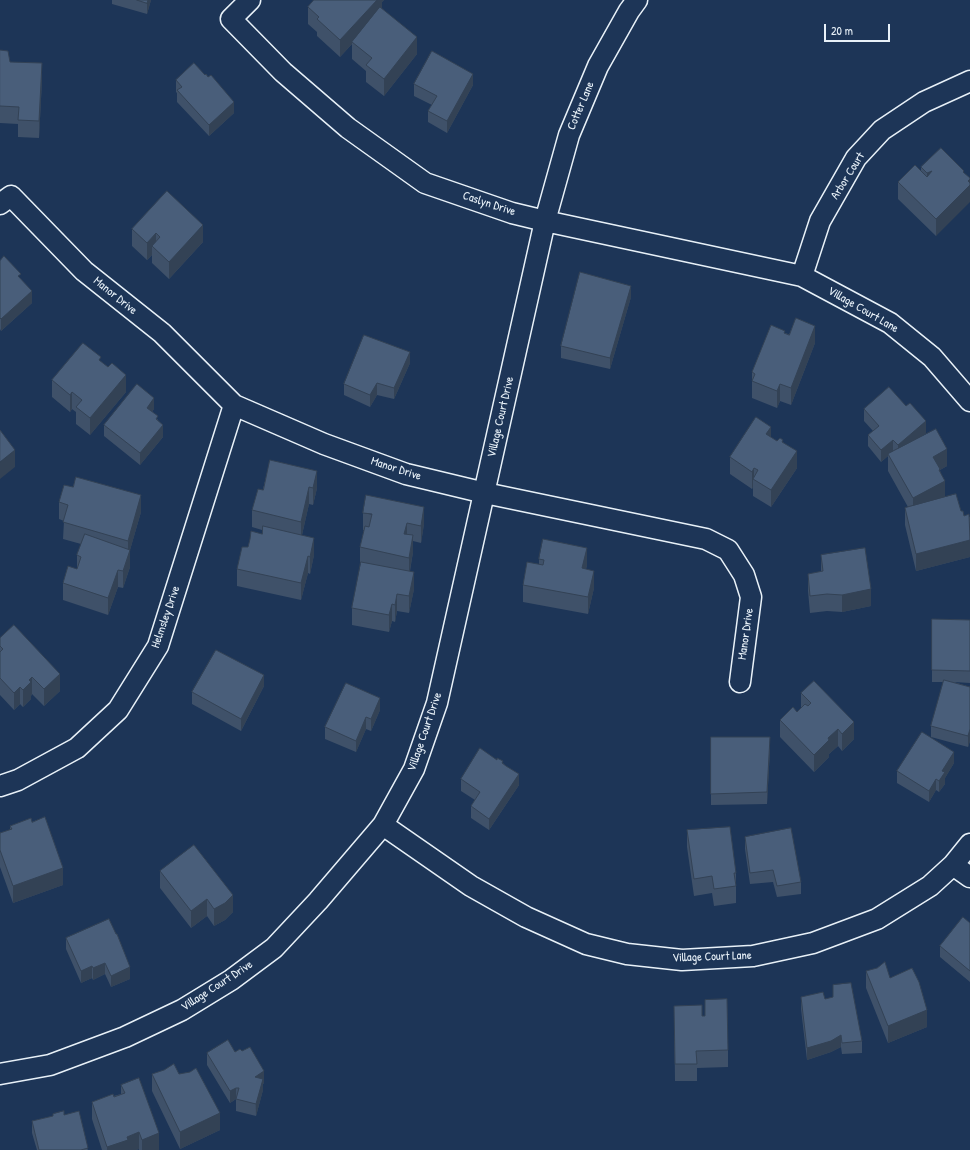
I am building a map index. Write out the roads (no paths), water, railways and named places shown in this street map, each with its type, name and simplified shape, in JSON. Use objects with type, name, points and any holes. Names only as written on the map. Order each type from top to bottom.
[{"type":"street","name":"Caslyn Drive","points":[[250,0],[231,19],[283,72],[348,128],[425,183],[512,213],[802,276]]},
{"type":"street","name":"Cotter Lane","points":[[545,221],[569,135],[598,66],[629,11],[637,0]]},
{"type":"street","name":"Arbor Court","points":[[802,276],[820,221],[856,158],[882,130],[924,102],[970,81]]},
{"type":"street","name":"Manor Drive","points":[[5,200],[84,271],[162,333],[234,405],[324,444],[406,474],[484,493],[706,539],[728,550],[744,575],[751,597],[740,682]]},
{"type":"street","name":"Village Court Drive","points":[[0,1074],[50,1065],[126,1037],[182,1010],[231,980],[274,948],[318,901],[383,825],[414,769],[437,703],[545,221]]},
{"type":"street","name":"Village Court Lane","points":[[802,276],[890,323],[932,357],[970,400]]},
{"type":"street","name":"Helmsley Drive","points":[[0,786],[18,780],[78,748],[118,710],[158,646],[234,405]]},
{"type":"street","name":"Village Court Lane","points":[[383,825],[471,886],[533,920],[586,944],[627,954],[682,960],[753,956],[813,943],[877,920],[930,886],[953,865],[970,844]]},
{"type":"street","points":[[953,865],[970,877]]}]
